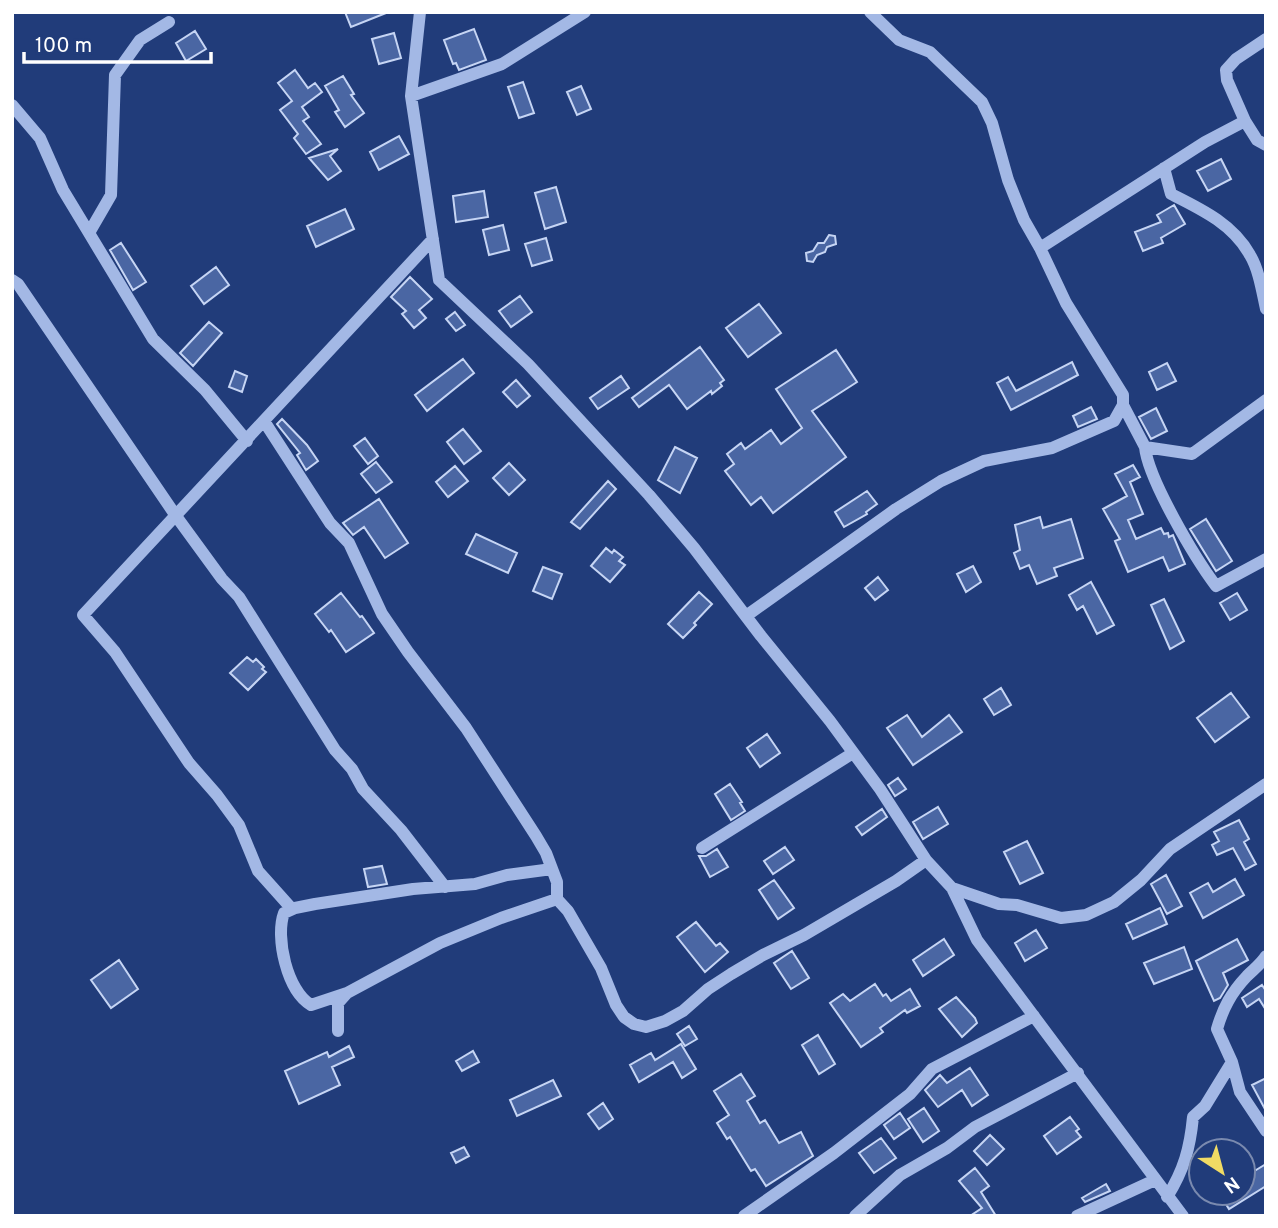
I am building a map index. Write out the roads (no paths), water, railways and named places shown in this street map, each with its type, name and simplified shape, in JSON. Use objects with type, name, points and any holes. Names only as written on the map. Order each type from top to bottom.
[{"type":"street","points":[[419,12],[411,96],[439,280],[528,364],[694,548],[880,789],[926,860],[952,888],[977,940],[1183,1216]]},
{"type":"street","points":[[411,96],[502,64],[585,12]]},
{"type":"street","points":[[746,616],[896,509],[942,481],[984,461],[1052,448],[1114,421],[1123,405],[1124,395],[1066,303],[1020,210],[1008,180],[992,123],[982,102],[930,52],[899,40],[870,12]]},
{"type":"street","points":[[89,233],[111,195],[115,75],[140,40],[169,22]]},
{"type":"street","points":[[1266,39],[1236,59],[1226,70],[1227,80],[1245,121],[1266,145]]},
{"type":"street","points":[[12,105],[40,138],[63,190],[153,339],[205,390],[247,441]]},
{"type":"street","points":[[1040,248],[1205,142],[1245,121]]},
{"type":"street","points":[[1164,168],[1171,194],[1218,219],[1246,248],[1251,256],[1266,309]]},
{"type":"street","points":[[292,909],[258,871],[239,825],[189,763],[115,652],[83,615],[433,239]]},
{"type":"street","points":[[12,279],[176,516],[222,579],[239,597],[335,750],[352,769],[363,789],[401,830],[445,887]]},
{"type":"street","points":[[1145,447],[1192,454],[1266,400]]},
{"type":"street","points":[[1123,405],[1145,447],[1146,460],[1154,478],[1203,569],[1216,586],[1266,559]]},
{"type":"street","points":[[264,421],[330,523],[349,544],[382,614],[466,728],[536,836],[557,882],[557,899],[573,920],[601,968],[616,1005],[624,1017],[634,1024],[646,1027],[683,1011],[708,989],[731,974],[813,930],[926,860]]},
{"type":"street","points":[[702,848],[853,753]]},
{"type":"street","points":[[952,888],[999,904],[1017,905],[1061,918],[1086,915],[1114,902],[1141,880],[1170,849],[1266,784]]},
{"type":"street","points":[[552,869],[507,875],[475,884],[388,892],[292,909],[284,913],[280,924],[287,972],[296,990],[311,1005],[347,993],[440,943],[513,913],[557,899]]},
{"type":"street","points":[[1264,963],[1235,989],[1224,1006],[1217,1030],[1232,1062],[1240,1092],[1266,1131]]},
{"type":"street","points":[[338,1031],[338,1003],[347,993]]},
{"type":"street","points":[[744,1216],[834,1153],[910,1094],[932,1069],[1034,1016]]},
{"type":"street","points":[[1167,1197],[1179,1178],[1190,1147],[1192,1117],[1205,1106],[1232,1062]]},
{"type":"street","points":[[855,1216],[900,1174],[947,1148],[975,1127],[1078,1073]]},
{"type":"street","points":[[1077,1216],[1155,1180]]}]
